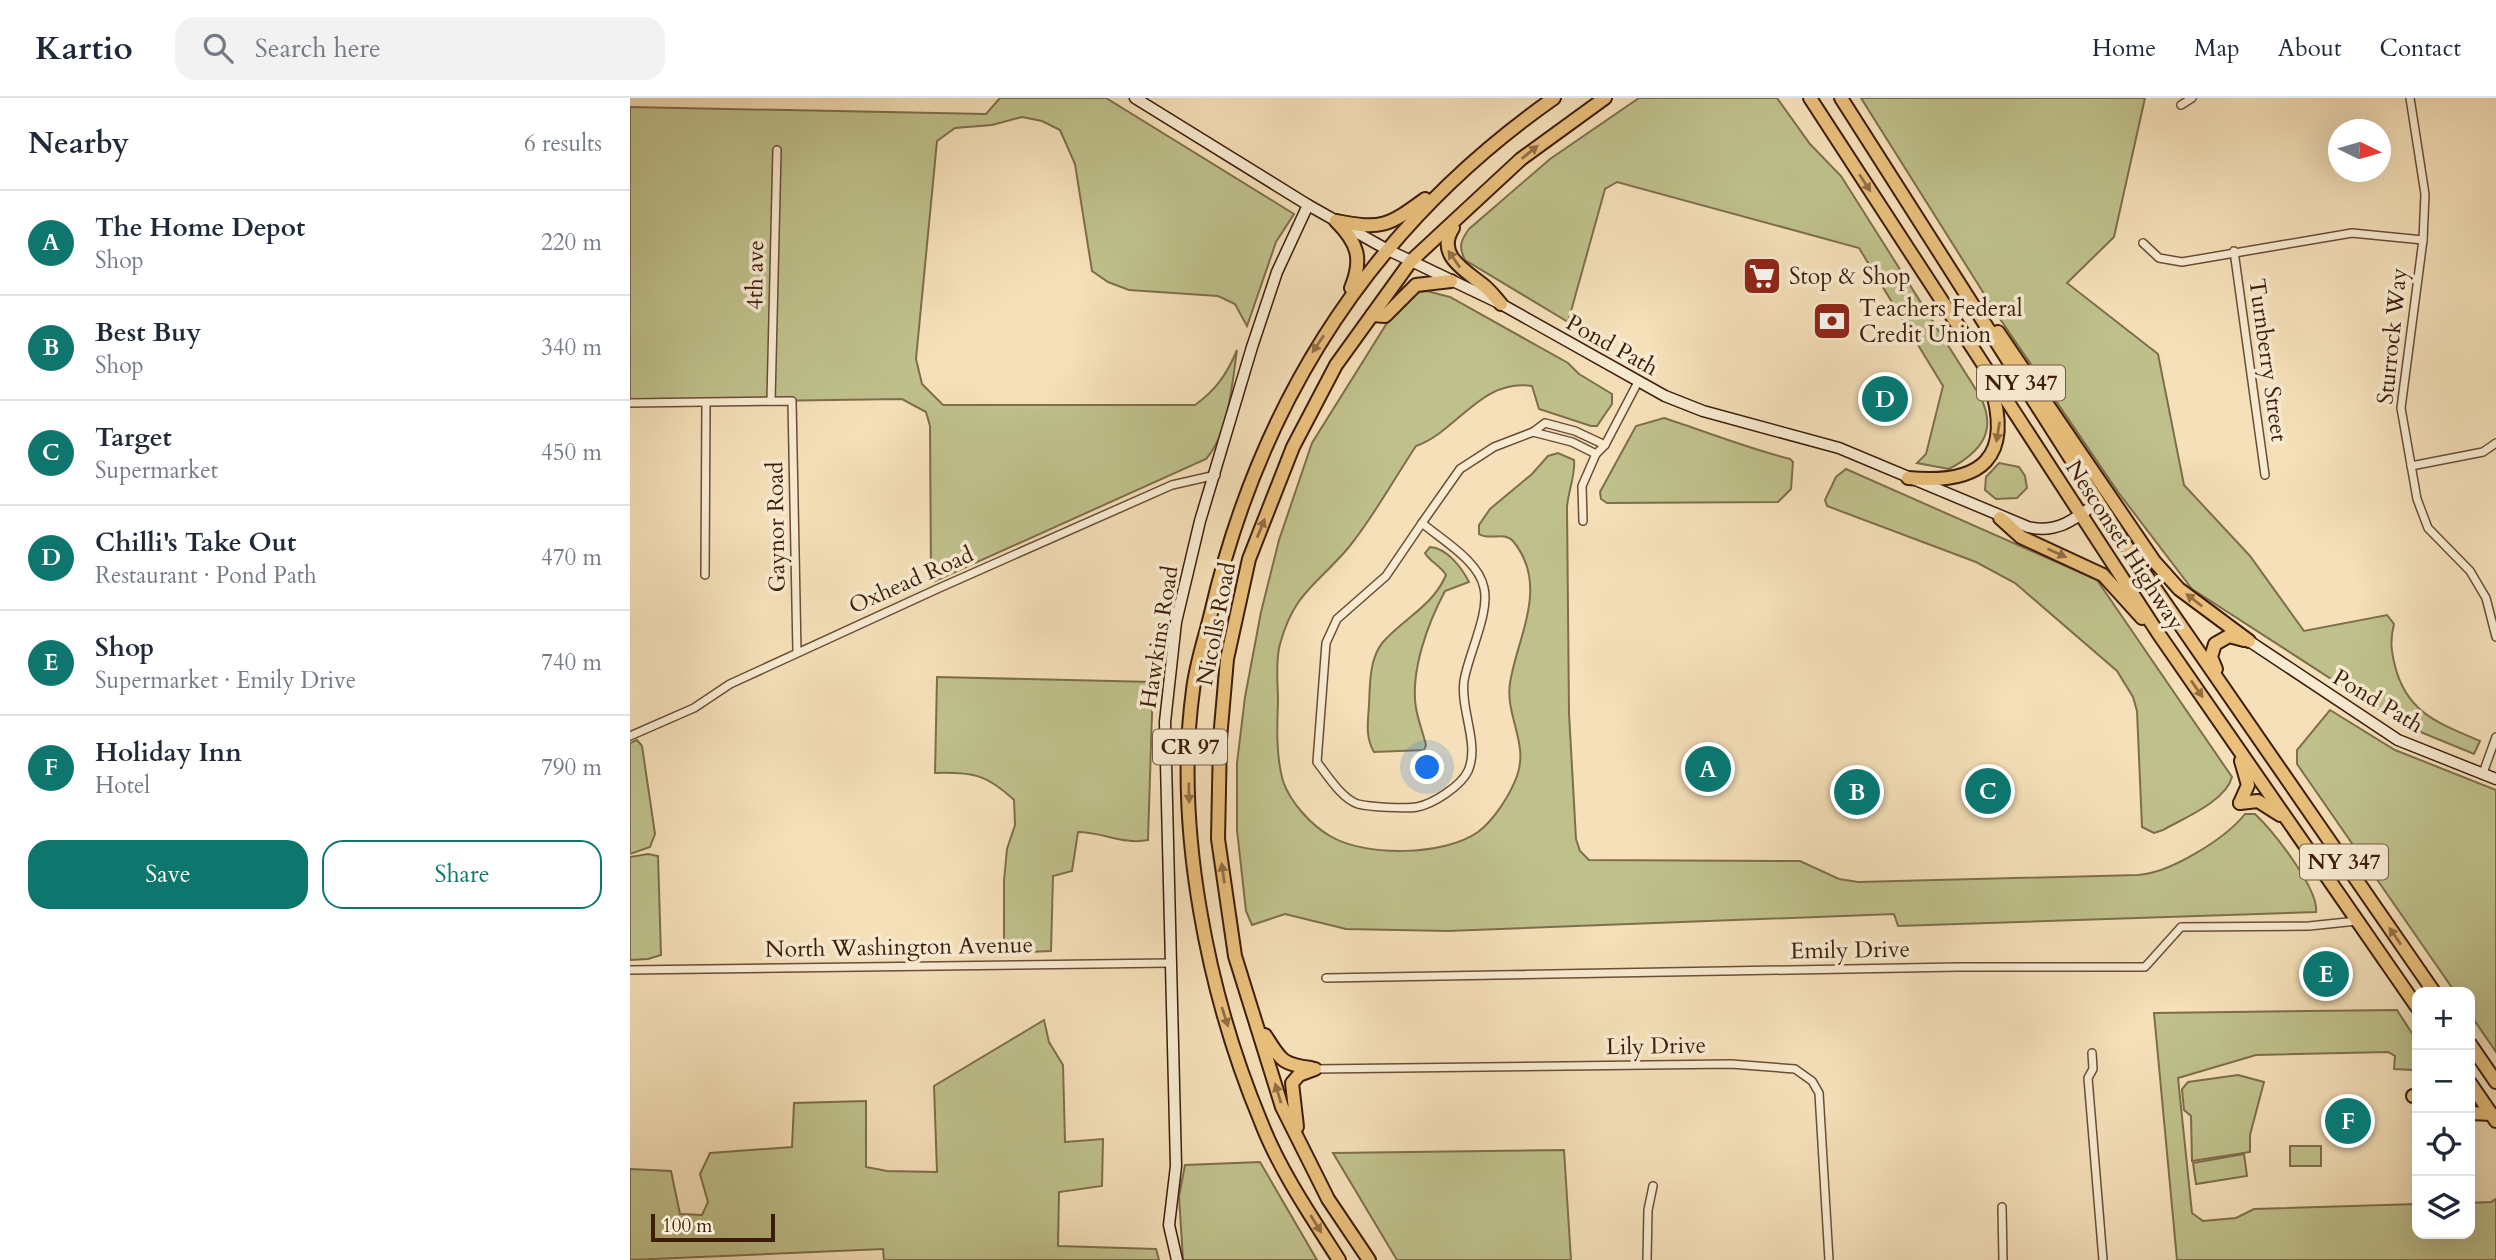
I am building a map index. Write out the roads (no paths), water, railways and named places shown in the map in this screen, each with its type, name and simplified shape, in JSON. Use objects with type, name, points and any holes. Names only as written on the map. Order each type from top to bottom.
[{"type":"highway","name":"Nicolls Road","points":[[1339,1260],[1297,1194],[1261,1123],[1220,1000],[1196,889],[1188,791],[1193,690],[1237,520],[1283,407],[1314,350],[1386,248],[1451,183],[1554,98]]},
{"type":"highway","name":"Nicolls Road","points":[[1369,1260],[1328,1199],[1282,1107],[1235,956],[1218,839],[1220,739],[1227,659],[1249,559],[1293,447],[1336,365],[1411,261],[1472,202],[1538,145],[1605,98]]},
{"type":"highway","name":"Nesconset Highway","points":[[1810,98],[2158,633],[2412,1000]]},
{"type":"highway","name":"Nesconset Highway","points":[[1843,98],[1947,262],[1966,297],[2098,502],[2431,987]]},
{"type":"highway","points":[[1336,221],[1367,227],[1388,223],[1451,183]]},
{"type":"highway","points":[[1472,202],[1447,236],[1446,247],[1462,270],[1485,286],[1501,304]]},
{"type":"highway","points":[[1336,221],[1354,241],[1360,261],[1344,307]]},
{"type":"highway","points":[[1947,262],[1974,296],[2154,561],[2179,589],[2249,641]]},
{"type":"highway","points":[[1372,315],[1385,316],[1416,285],[1451,281]]},
{"type":"highway","points":[[1908,478],[1957,478],[1971,472],[1987,458],[1997,440],[2000,421],[1984,366]]},
{"type":"highway","points":[[2000,518],[2021,537],[2108,578],[2130,607],[2158,633]]},
{"type":"highway","points":[[2228,695],[2213,661],[2213,648],[2229,636],[2249,641]]},
{"type":"highway","points":[[2237,747],[2248,785],[2239,803],[2261,802],[2286,818]]},
{"type":"highway","points":[[1256,1021],[1282,1061],[1288,1065],[1315,1069]]},
{"type":"highway","points":[[2474,1050],[2496,1082]]},
{"type":"highway","points":[[1300,1141],[1291,1087],[1299,1075],[1315,1069]]},
{"type":"highway","points":[[2475,1090],[2494,1117]]},
{"type":"highway","points":[[2475,1115],[2494,1117]]},
{"type":"street","name":"Pond Path","points":[[1135,98],[1336,221],[1501,304],[1639,382],[1690,407],[1839,448],[2000,518],[2049,530],[2080,516],[2098,502]]},
{"type":"street","points":[[2180,105],[2192,98]]},
{"type":"street","name":"Sturrock Way","points":[[2410,98],[2426,194],[2423,240],[2401,408],[2417,499],[2428,528],[2470,571],[2486,598],[2496,637]]},
{"type":"street","name":"4th ave","points":[[771,401],[777,150]]},
{"type":"street","name":"Hawkins Road","points":[[1177,1260],[1169,1225],[1176,1166],[1165,722],[1176,622],[1200,521],[1277,272],[1308,205]]},
{"type":"street","points":[[2143,243],[2159,258],[2182,262],[2352,233],[2423,240]]},
{"type":"street","name":"Turnberry Street","points":[[2234,251],[2265,474]]},
{"type":"street","points":[[1583,521],[1582,486],[1596,454],[1605,444],[1639,382]]},
{"type":"street","points":[[630,403],[771,401]]},
{"type":"street","name":"Gaynor Road","points":[[771,401],[792,401],[797,652]]},
{"type":"street","points":[[705,575],[706,403]]},
{"type":"street","points":[[1422,523],[1466,560],[1485,588],[1484,605],[1464,682],[1472,755],[1468,773],[1443,795],[1416,807],[1356,804],[1336,786],[1317,762],[1326,643],[1337,620],[1386,576],[1422,523],[1460,470],[1494,447],[1533,432],[1545,423],[1605,444]]},
{"type":"street","points":[[1552,439],[1554,426]]},
{"type":"street","points":[[1533,432],[1572,442],[1596,454]]},
{"type":"street","points":[[2411,466],[2483,452],[2496,443]]},
{"type":"street","name":"Oxhead Road","points":[[630,736],[695,708],[730,684],[797,652],[1172,485],[1216,475]]},
{"type":"street","name":"Pond Path","points":[[2249,641],[2398,740],[2496,779]]},
{"type":"street","points":[[2483,773],[2496,737]]},
{"type":"street","name":"Emily Drive","points":[[1326,978],[1958,967],[2145,967],[2181,928],[2309,926],[2358,921]]},
{"type":"street","name":"North Washington Avenue","points":[[630,970],[1169,963]]},
{"type":"street","points":[[2092,1053],[2093,1069],[2088,1078],[2103,1260]]},
{"type":"street","name":"Lily Drive","points":[[1315,1069],[1731,1065],[1795,1069],[1812,1081],[1821,1106],[1829,1260]]},
{"type":"street","points":[[1647,1260],[1648,1210],[1653,1186]]},
{"type":"street","points":[[2002,1207],[2003,1260]]},
{"type":"place","name":"Stop & Shop","points":[[1762,276]]},
{"type":"place","name":"Teachers Federal Credit Union","points":[[1832,321]]},
{"type":"place","name":"Chilli's Take Out","points":[[1885,399]]},
{"type":"place","name":"The Home Depot","points":[[1708,769]]},
{"type":"place","name":"Target","points":[[1988,791]]},
{"type":"place","name":"Best Buy","points":[[1857,792]]},
{"type":"place","name":"Shop","points":[[2326,974]]},
{"type":"place","name":"Holiday Inn","points":[[2348,1121]]}]
